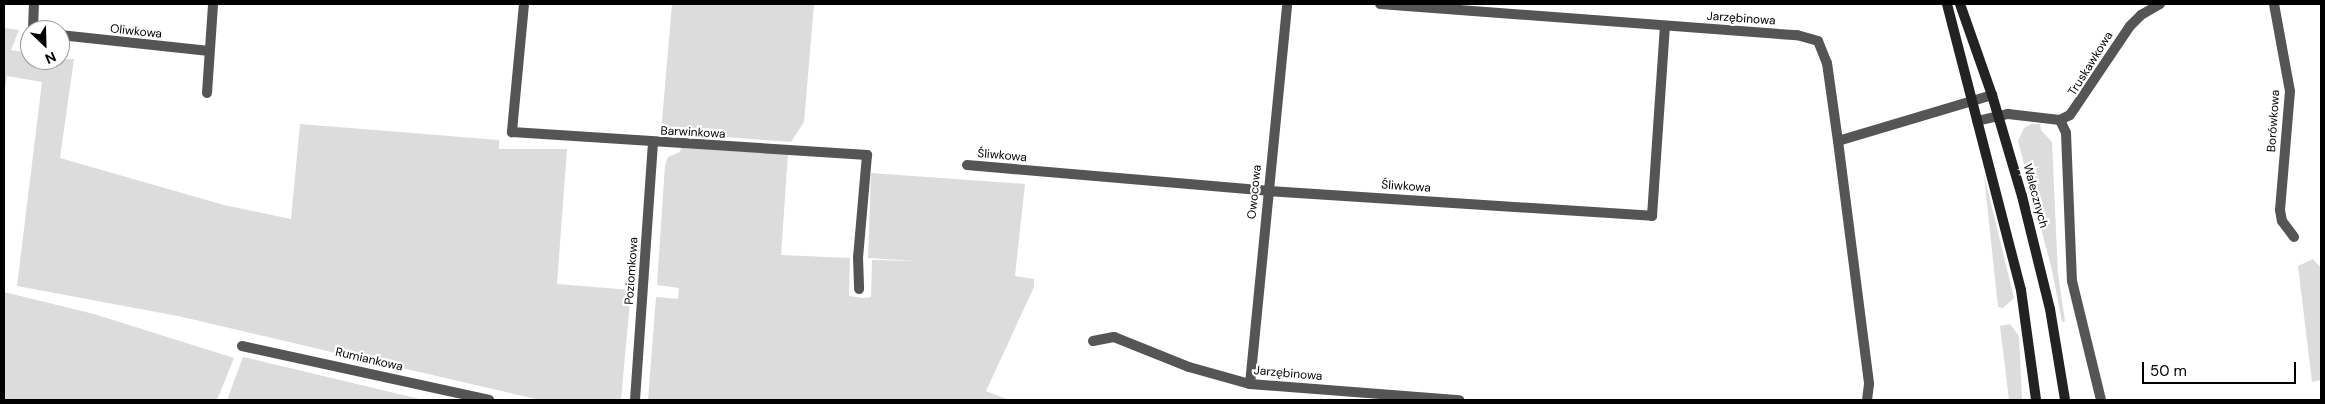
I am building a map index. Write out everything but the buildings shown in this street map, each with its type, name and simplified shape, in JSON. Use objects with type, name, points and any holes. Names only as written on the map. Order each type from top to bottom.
[{"type":"street","points":[[33,20],[34,4]]},
{"type":"street","points":[[207,93],[213,4]]},
{"type":"street","name":"Barwinkowa","points":[[524,4],[512,132],[653,144],[867,155],[858,257],[859,289]]},
{"type":"street","name":"Owocowa","points":[[1250,384],[1288,4]]},
{"type":"street","name":"Jarzębinowa","points":[[1380,4],[1798,35],[1818,41],[1827,63],[1838,140],[1869,384],[1867,400]]},
{"type":"street","points":[[1946,4],[2021,290],[2036,400]]},
{"type":"street","name":"Walecznych","points":[[1960,4],[1999,115],[2050,309],[2064,400]]},
{"type":"street","name":"Truskawkowa","points":[[2060,120],[2077,110],[2130,26],[2141,15],[2160,4]]},
{"type":"street","name":"Borówkowa","points":[[2274,4],[2290,91],[2280,210],[2282,221],[2294,237]]},
{"type":"street","name":"Śliwkowa","points":[[967,165],[1268,190],[1652,216],[1665,26]]},
{"type":"street","name":"Oliwkowa","points":[[70,36],[209,51]]},
{"type":"street","points":[[1838,140],[1992,95]]},
{"type":"street","points":[[1976,121],[1999,115],[2060,120]]},
{"type":"street","name":"Walecznych","points":[[2060,120],[2066,141],[2072,281],[2101,400]]},
{"type":"street","name":"Poziomkowa","points":[[635,400],[653,144]]},
{"type":"street","name":"Jarzębinowa","points":[[1093,341],[1114,336],[1189,367],[1250,384],[1458,400]]},
{"type":"street","name":"Rumiankowa","points":[[242,346],[490,400]]},
{"type":"shaded area","points":[[672,4],[814,4],[804,122],[791,142],[661,132]]},
{"type":"shaded area","points":[[4,28],[19,30],[11,50],[20,51],[20,70],[70,70],[70,59],[74,59],[60,158],[224,205],[291,219],[300,124],[499,140],[499,149],[567,149],[557,284],[631,290],[621,400],[540,400],[372,361],[348,351],[340,354],[178,316],[17,286],[42,82],[7,76],[4,95]]},
{"type":"shaded area","points":[[2031,124],[2040,124],[2041,130],[2052,142],[2058,274],[2065,321],[2062,322],[2052,270],[2018,141],[2024,128]]},
{"type":"shaded area","points":[[681,148],[788,154],[781,255],[850,258],[849,296],[863,298],[871,297],[872,260],[917,261],[868,258],[871,173],[1025,184],[1015,276],[1034,279],[1034,287],[986,391],[1009,400],[648,400],[656,297],[678,299],[679,288],[657,285],[665,165],[668,157],[680,152]]},
{"type":"shaded area","points":[[1984,175],[2014,298],[2003,308],[1998,307]]},
{"type":"shaded area","points":[[2313,259],[2321,268],[2321,380],[2312,382],[2298,266]]},
{"type":"shaded area","points":[[4,292],[94,314],[234,358],[217,400],[4,400]]},
{"type":"shaded area","points":[[2010,324],[2019,336],[2022,400],[2009,400],[2000,326]]},
{"type":"shaded area","points":[[243,357],[424,400],[227,400]]}]
